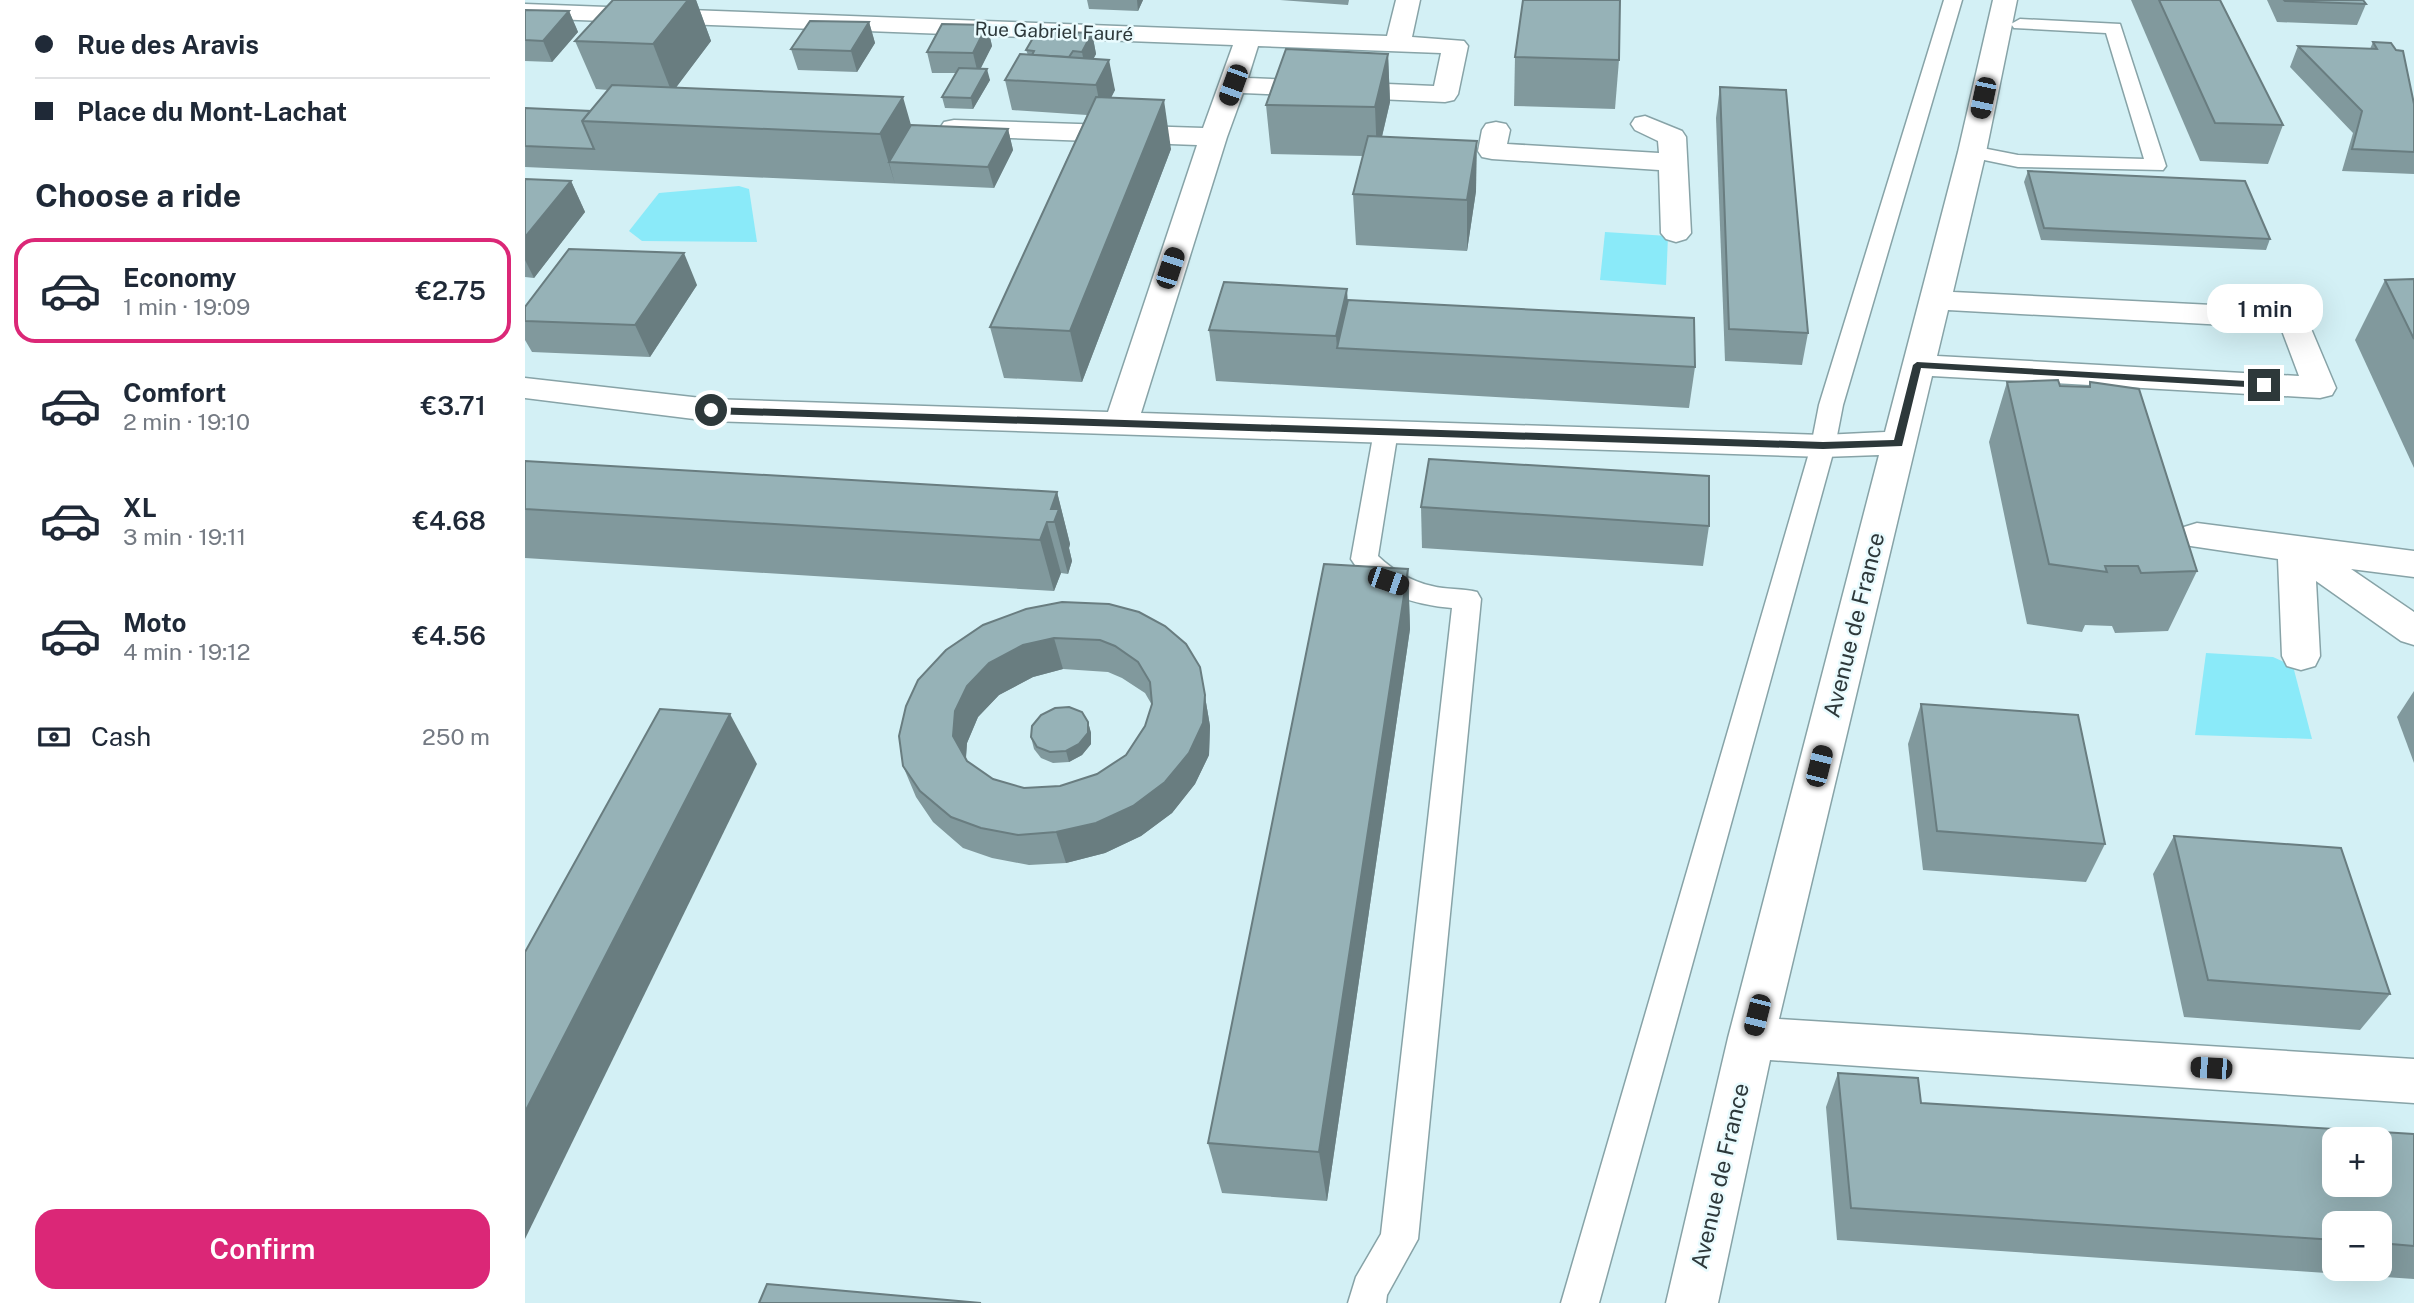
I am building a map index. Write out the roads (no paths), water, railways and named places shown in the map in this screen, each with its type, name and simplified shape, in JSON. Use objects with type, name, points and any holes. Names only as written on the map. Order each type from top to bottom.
[{"type":"street","points":[[1398,44],[1408,0]]},
{"type":"street","name":"Rue Gabriel Fauré","points":[[525,11],[1455,46],[1445,94],[1233,85]]},
{"type":"street","name":"Avenue de France","points":[[1692,1303],[1751,1038],[1917,365],[1972,152],[2012,12]]},
{"type":"street","points":[[1120,425],[1213,137],[1248,39]]},
{"type":"street","points":[[1645,124],[1672,137],[1676,233]]},
{"type":"street","points":[[926,127],[1213,137]]},
{"type":"street","points":[[1496,130],[1492,151],[1673,162]]},
{"type":"street","points":[[1917,365],[2319,388],[2293,319],[1935,300]]},
{"type":"street","points":[[525,388],[711,410],[1823,446],[1899,443]]},
{"type":"street","points":[[2197,536],[2414,565]]},
{"type":"street","points":[[2296,549],[2414,631]]},
{"type":"street","points":[[2296,549],[2301,656]]},
{"type":"street","points":[[1751,1038],[2414,1081]]},
{"type":"lane","points":[[1580,1303],[1823,446],[1831,405],[1953,0]]},
{"type":"lane","name":"Avenue de France","points":[[1972,152],[2018,160],[2156,166],[2114,28],[2012,12]]},
{"type":"lane","points":[[1367,1303],[1369,1290],[1399,1239],[1467,599],[1430,596],[1388,581],[1364,559],[1386,431]]}]
